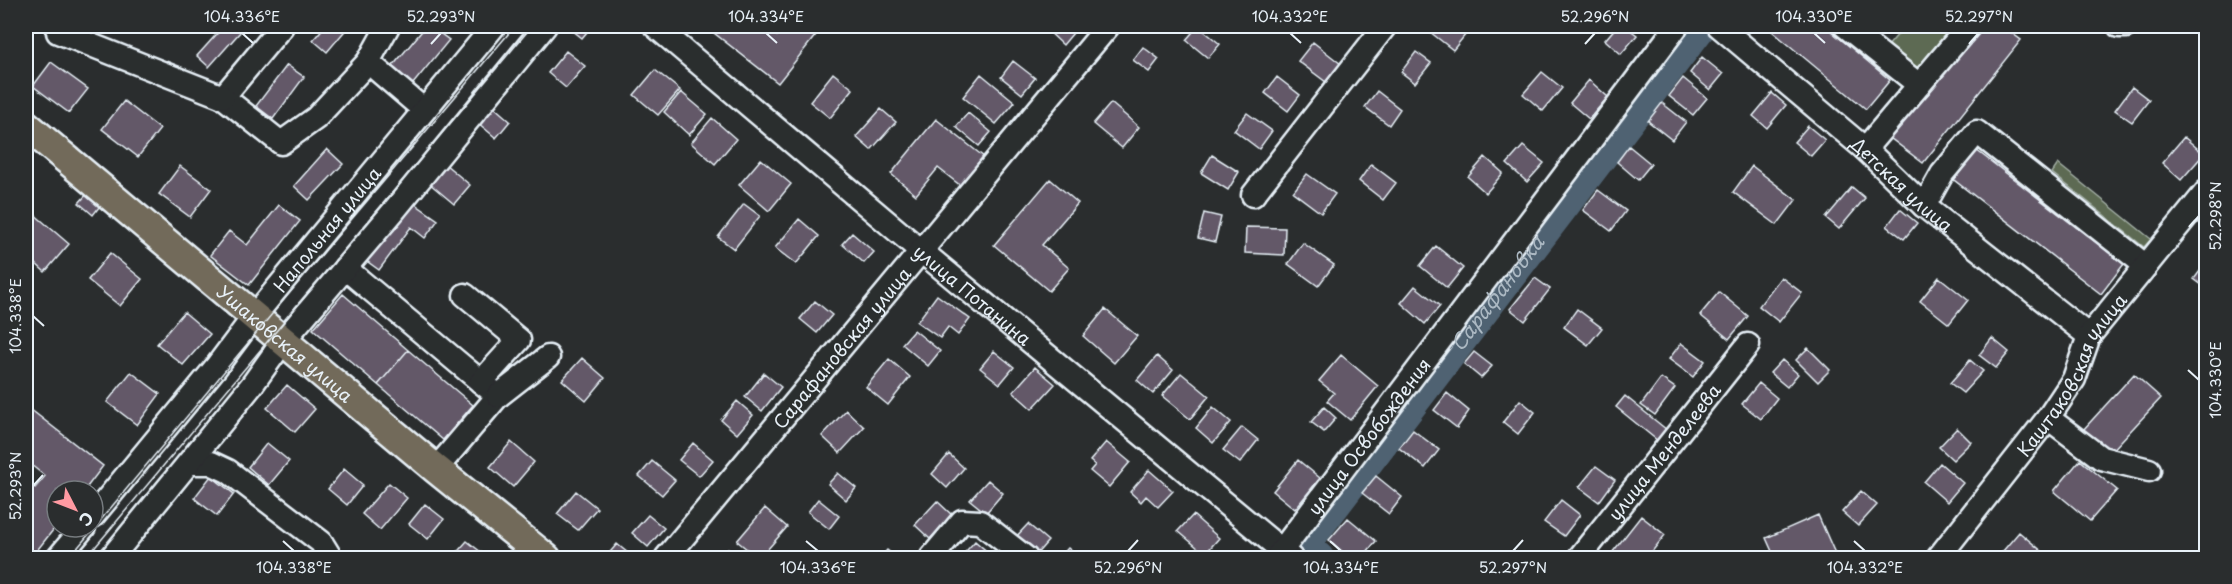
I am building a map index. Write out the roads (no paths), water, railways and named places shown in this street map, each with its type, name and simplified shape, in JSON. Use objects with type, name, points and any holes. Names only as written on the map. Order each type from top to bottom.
[{"type":"main road","name":"Ушаковская улица","points":[[26,125],[436,469],[546,558]]},
{"type":"street","points":[[223,97],[282,26]]},
{"type":"street","points":[[58,32],[223,97],[281,143],[315,118],[368,62],[388,26]]},
{"type":"street","name":"Напольная улица","points":[[105,501],[216,367],[255,315],[494,26]]},
{"type":"street","points":[[111,558],[252,385],[284,340],[545,26]]},
{"type":"street","name":"улица Потанина","points":[[656,26],[1283,556]]},
{"type":"street","name":"Сарафановская улица","points":[[666,558],[1108,26]]},
{"type":"street","points":[[1253,195],[1385,26]]},
{"type":"street","name":"улица Освобождения","points":[[1283,556],[1677,26]]},
{"type":"street","name":"Детская улица","points":[[1719,26],[1864,149],[1924,206],[2089,336]]},
{"type":"street","points":[[1845,26],[1919,85]]},
{"type":"street","points":[[1864,149],[1969,26]]},
{"type":"street","points":[[2119,26],[2126,26]]},
{"type":"street","points":[[368,62],[424,110]]},
{"type":"street","points":[[1924,206],[1942,174],[1977,132],[2146,266]]},
{"type":"street","name":"Каштаковская улица","points":[[1938,558],[2048,418],[2074,379],[2089,336],[2206,195]]},
{"type":"street","points":[[345,268],[490,389]]},
{"type":"street","points":[[436,469],[490,389],[519,340],[465,295]]},
{"type":"street","name":"улица Менделеева","points":[[1579,558],[1748,345]]},
{"type":"street","points":[[490,389],[548,357]]},
{"type":"street","points":[[2048,418],[2101,458],[2149,470]]},
{"type":"street","points":[[190,463],[212,464],[228,471],[321,542],[329,555],[328,558]]},
{"type":"street","points":[[931,558],[962,521],[980,522],[1026,558]]},
{"type":"street","points":[[58,558],[74,539]]},
{"type":"waterway","name":"Сарафановка","points":[[1318,558],[1303,546],[1701,26]]},
{"type":"tram line","points":[[69,558],[515,26]]},
{"type":"tram line","points":[[86,558],[532,26]]}]
